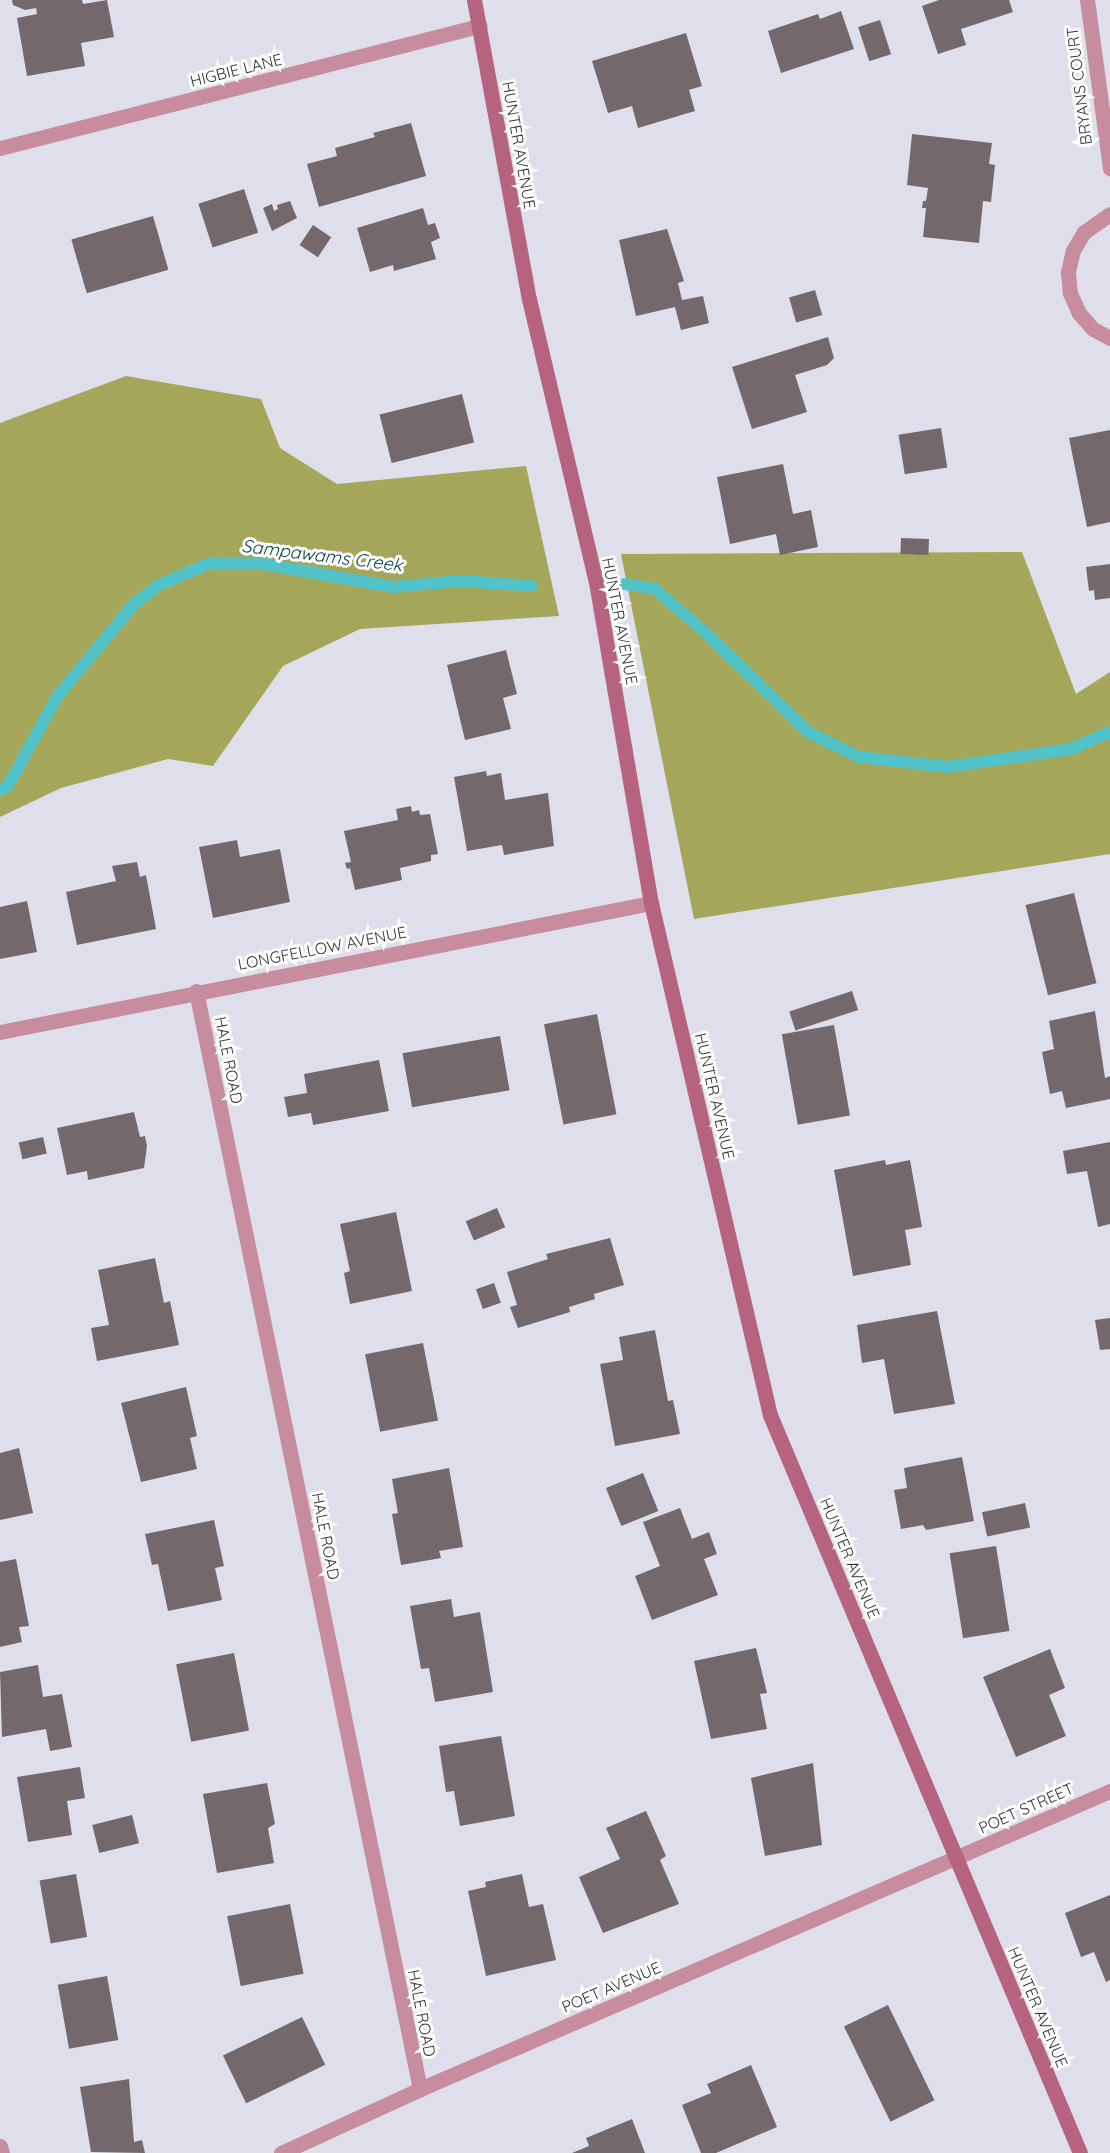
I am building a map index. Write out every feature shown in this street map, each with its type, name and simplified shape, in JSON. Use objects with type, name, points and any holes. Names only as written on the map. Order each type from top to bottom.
[{"type":"street","name":"HUNTER AVENUE","points":[[474,0],[529,299],[596,582],[651,903],[770,1415],[1080,2153]]},
{"type":"street","name":"BRYANS COURT","points":[[1087,0],[1110,168]]},
{"type":"street","name":"HIGBIE LANE","points":[[0,148],[480,26]]},
{"type":"street","points":[[1110,214],[1084,232],[1073,250],[1068,272],[1070,293],[1079,313],[1093,329],[1110,338]]},
{"type":"street","name":"LONGFELLOW AVENUE","points":[[0,1032],[196,991],[651,903]]},
{"type":"street","name":"HALE ROAD","points":[[196,991],[420,2089]]},
{"type":"street","name":"POET STREET","points":[[956,1858],[1110,1791]]},
{"type":"street","name":"POET AVENUE","points":[[281,2153],[301,2149],[420,2089],[956,1858]]},
{"type":"street","points":[[0,2145],[2,2153]]},
{"type":"green space","points":[[126,376],[261,399],[280,448],[337,484],[526,466],[559,616],[360,629],[283,666],[213,766],[168,759],[61,788],[0,817],[0,423]]},
{"type":"green space","points":[[1022,552],[1076,694],[1110,672],[1110,854],[694,919],[621,554]]},
{"type":"building","points":[[12,0],[82,0],[83,4],[107,0],[114,37],[81,43],[85,66],[27,76],[17,18],[37,14],[36,8],[25,10],[13,5]]},
{"type":"building","points":[[939,0],[1009,0],[1013,12],[961,29],[966,45],[938,54],[922,6]]},
{"type":"building","points":[[841,11],[854,49],[781,73],[768,31],[818,14],[820,19]]},
{"type":"building","points":[[880,20],[891,54],[869,61],[858,27]]},
{"type":"building","points":[[686,33],[702,86],[689,90],[695,111],[638,128],[632,106],[608,113],[592,61]]},
{"type":"building","points":[[411,123],[426,176],[319,207],[307,164],[337,156],[335,148],[375,137],[373,133]]},
{"type":"building","points":[[912,134],[992,143],[989,164],[995,165],[991,202],[983,201],[979,243],[923,237],[926,208],[922,208],[923,201],[926,201],[928,188],[907,185]]},
{"type":"building","points":[[244,189],[258,233],[213,248],[198,204]]},
{"type":"building","points":[[290,201],[297,218],[272,231],[263,208],[272,204],[274,211],[278,209],[277,205]]},
{"type":"building","points":[[423,208],[428,225],[435,223],[440,238],[431,242],[436,259],[394,271],[393,265],[370,272],[357,228]]},
{"type":"building","points":[[153,216],[168,270],[87,293],[71,239]]},
{"type":"building","points":[[313,225],[331,237],[318,257],[300,245]]},
{"type":"building","points":[[667,229],[684,281],[678,283],[682,300],[703,296],[709,323],[681,330],[675,307],[636,316],[619,240]]},
{"type":"building","points":[[815,290],[822,315],[796,322],[789,297]]},
{"type":"building","points":[[828,337],[834,358],[827,365],[795,375],[807,412],[752,429],[732,367]]},
{"type":"building","points":[[462,394],[474,443],[392,463],[380,415]]},
{"type":"building","points":[[941,428],[947,468],[905,474],[899,435]]},
{"type":"building","points":[[1110,430],[1110,522],[1087,527],[1069,438]]},
{"type":"building","points":[[783,464],[793,514],[811,510],[818,547],[780,555],[776,534],[730,544],[717,477]]},
{"type":"building","points":[[901,538],[929,539],[928,555],[900,554]]},
{"type":"building","points":[[1110,564],[1110,598],[1095,600],[1094,590],[1089,591],[1086,567]]},
{"type":"building","points":[[506,650],[517,694],[503,698],[511,729],[465,740],[447,665]]},
{"type":"building","points":[[486,771],[487,776],[501,773],[505,800],[548,793],[554,846],[504,855],[502,845],[467,851],[454,777]]},
{"type":"building","points":[[411,806],[412,812],[419,810],[420,815],[430,814],[438,854],[431,855],[431,861],[400,868],[402,880],[355,890],[350,868],[347,869],[345,863],[351,862],[344,831],[398,820],[396,809]]},
{"type":"building","points":[[237,840],[240,857],[280,849],[290,902],[213,918],[199,847]]},
{"type":"building","points":[[137,862],[140,877],[146,875],[156,929],[77,945],[66,892],[116,881],[112,866]]},
{"type":"building","points":[[1074,893],[1096,983],[1048,995],[1025,905]]},
{"type":"building","points":[[27,901],[37,952],[0,959],[0,907]]},
{"type":"building","points":[[852,991],[858,1010],[795,1030],[789,1011]]},
{"type":"building","points":[[1095,1011],[1105,1078],[1110,1076],[1110,1099],[1066,1108],[1062,1091],[1050,1094],[1042,1052],[1054,1049],[1049,1021]]},
{"type":"building","points":[[597,1014],[616,1114],[563,1124],[544,1024]]},
{"type":"building","points":[[834,1025],[850,1116],[798,1125],[782,1034]]},
{"type":"building","points":[[500,1036],[510,1090],[412,1107],[403,1053]]},
{"type":"building","points":[[379,1060],[389,1111],[313,1125],[311,1113],[288,1117],[284,1097],[307,1093],[304,1074]]},
{"type":"building","points":[[134,1112],[140,1137],[145,1136],[147,1146],[144,1168],[88,1180],[87,1171],[67,1175],[57,1128]]},
{"type":"building","points":[[43,1137],[47,1154],[22,1159],[19,1143]]},
{"type":"building","points":[[1110,1142],[1110,1224],[1098,1227],[1087,1171],[1067,1174],[1063,1151]]},
{"type":"building","points":[[885,1160],[886,1165],[910,1160],[922,1227],[905,1230],[911,1265],[853,1276],[834,1170]]},
{"type":"building","points":[[497,1208],[505,1227],[474,1241],[466,1221]]},
{"type":"building","points":[[396,1212],[412,1291],[350,1304],[344,1273],[350,1271],[340,1224]]},
{"type":"building","points":[[610,1238],[624,1285],[594,1294],[595,1299],[569,1307],[570,1312],[518,1328],[510,1307],[517,1305],[507,1272],[548,1259],[546,1254]]},
{"type":"building","points":[[155,1258],[164,1303],[170,1301],[179,1345],[97,1361],[91,1328],[109,1325],[98,1270]]},
{"type":"building","points":[[494,1283],[501,1303],[483,1309],[476,1289]]},
{"type":"building","points":[[937,1311],[955,1404],[894,1414],[884,1359],[862,1363],[857,1325]]},
{"type":"building","points":[[1110,1318],[1110,1349],[1100,1350],[1095,1320]]},
{"type":"building","points":[[655,1330],[668,1401],[673,1400],[680,1434],[615,1446],[600,1364],[623,1360],[619,1337]]},
{"type":"building","points":[[423,1343],[438,1421],[380,1432],[365,1354]]},
{"type":"building","points":[[186,1387],[197,1436],[190,1438],[197,1469],[141,1482],[121,1403]]},
{"type":"building","points":[[19,1448],[33,1513],[0,1520],[0,1453]]},
{"type":"building","points":[[962,1457],[974,1521],[926,1530],[923,1525],[901,1529],[894,1490],[907,1488],[904,1468]]},
{"type":"building","points":[[449,1468],[463,1547],[439,1551],[441,1558],[401,1565],[392,1514],[398,1513],[392,1479]]},
{"type":"building","points":[[643,1473],[658,1511],[621,1526],[606,1488]]},
{"type":"building","points":[[1025,1503],[1030,1527],[987,1537],[982,1512]]},
{"type":"building","points":[[680,1508],[692,1539],[709,1532],[717,1554],[704,1559],[718,1595],[652,1620],[635,1576],[660,1566],[643,1522]]},
{"type":"building","points":[[214,1520],[224,1566],[215,1568],[222,1600],[168,1611],[158,1564],[152,1565],[145,1534]]},
{"type":"building","points":[[996,1546],[1009,1631],[963,1638],[950,1553]]},
{"type":"building","points":[[16,1559],[29,1626],[19,1627],[22,1642],[0,1647],[0,1562]]},
{"type":"building","points":[[451,1599],[454,1617],[480,1612],[493,1692],[435,1702],[429,1668],[421,1669],[410,1606]]},
{"type":"building","points":[[756,1648],[767,1693],[760,1694],[767,1729],[711,1739],[694,1661]]},
{"type":"building","points":[[1050,1649],[1065,1688],[1049,1695],[1066,1736],[1016,1757],[983,1677]]},
{"type":"building","points":[[234,1653],[249,1731],[191,1742],[176,1664]]},
{"type":"building","points":[[38,1665],[43,1697],[62,1694],[72,1747],[50,1751],[46,1729],[2,1737],[0,1672]]},
{"type":"building","points":[[501,1736],[515,1816],[460,1826],[454,1791],[446,1792],[439,1746]]},
{"type":"building","points":[[813,1763],[822,1845],[765,1856],[751,1778]]},
{"type":"building","points":[[80,1767],[85,1798],[67,1801],[72,1835],[28,1842],[17,1777]]},
{"type":"building","points":[[267,1783],[275,1824],[268,1828],[274,1863],[217,1873],[203,1794]]},
{"type":"building","points":[[646,1811],[666,1856],[660,1860],[679,1904],[603,1933],[579,1877],[620,1859],[606,1828]]},
{"type":"building","points":[[132,1815],[139,1843],[99,1853],[92,1825]]},
{"type":"building","points":[[76,1874],[87,1937],[51,1943],[40,1880]]},
{"type":"building","points":[[522,1874],[529,1907],[543,1904],[556,1960],[486,1976],[468,1891],[486,1887],[485,1882]]},
{"type":"building","points":[[1110,1895],[1110,1980],[1106,1982],[1094,1952],[1081,1957],[1065,1913]]},
{"type":"building","points":[[290,1904],[304,1974],[241,1986],[227,1916]]},
{"type":"building","points":[[107,1976],[118,2040],[69,2049],[58,1985]]},
{"type":"building","points":[[888,2005],[934,2100],[890,2122],[844,2026]]},
{"type":"building","points":[[302,2017],[325,2065],[246,2103],[223,2056]]},
{"type":"building","points":[[751,2065],[777,2127],[716,2153],[701,2153],[682,2105],[711,2093],[707,2084]]},
{"type":"building","points":[[129,2079],[134,2142],[142,2140],[145,2153],[91,2152],[80,2087]]},
{"type":"building","points":[[632,2119],[645,2153],[572,2153],[589,2146],[586,2138]]},
{"type":"waterway","name":"Sampawams Creek","points":[[0,790],[8,786],[57,697],[133,605],[159,585],[208,564],[258,563],[393,587],[461,581],[532,586]]},
{"type":"waterway","name":"Sampawams Creek","points":[[625,584],[655,589],[706,633],[808,732],[859,757],[948,767],[1071,749],[1110,732]]}]
